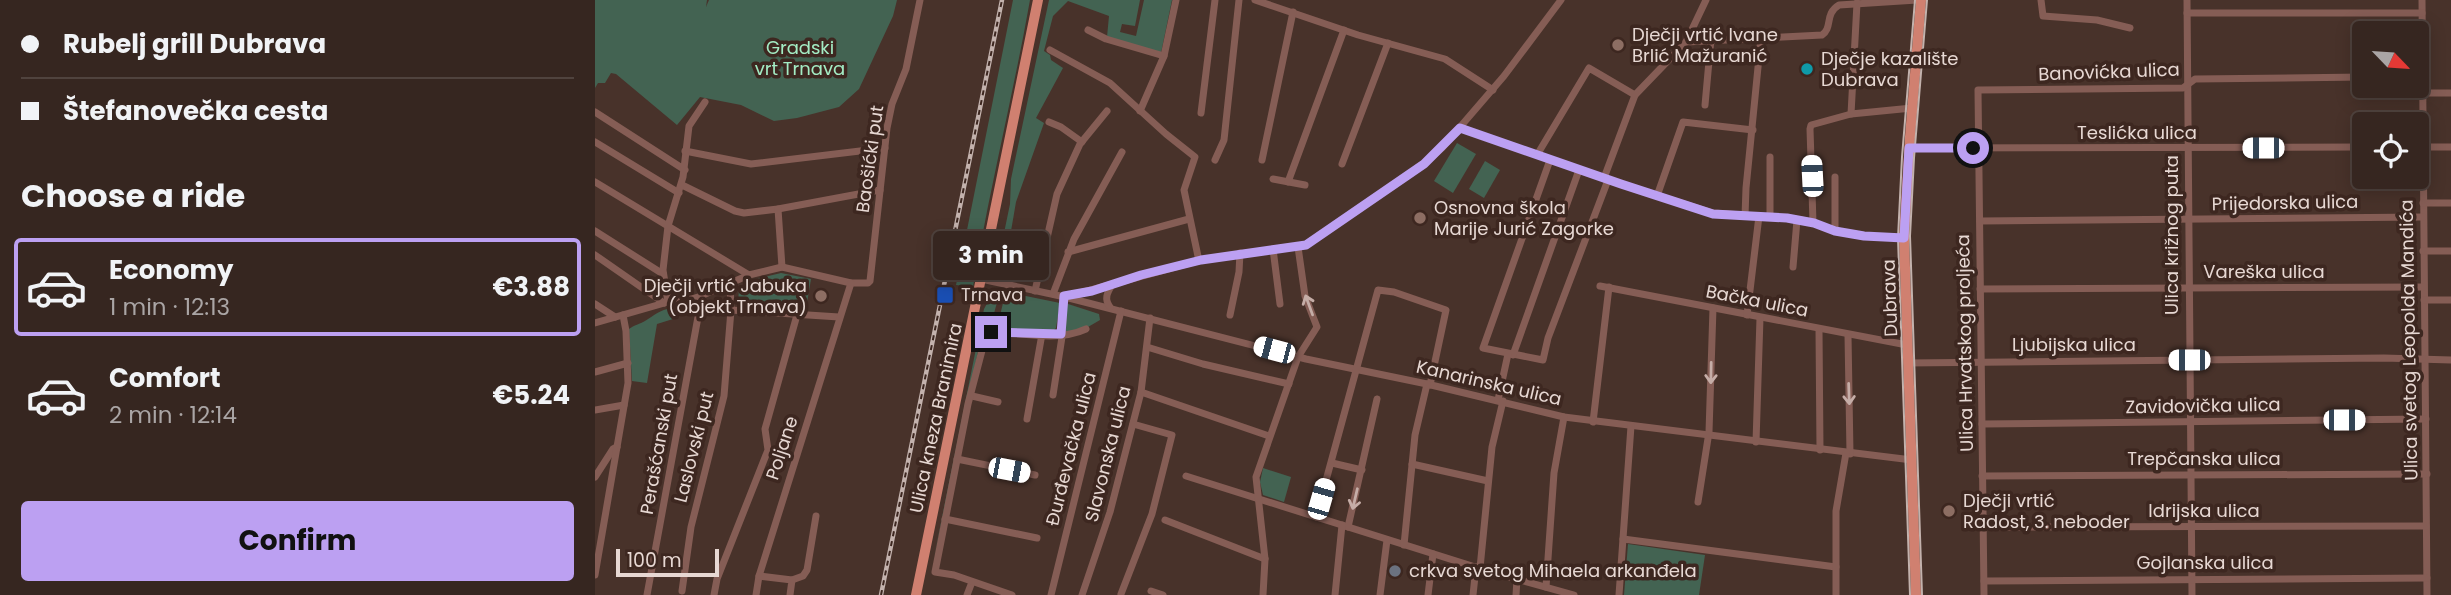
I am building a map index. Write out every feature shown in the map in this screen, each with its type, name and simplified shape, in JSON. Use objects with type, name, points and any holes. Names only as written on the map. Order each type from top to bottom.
[{"type":"main road","name":"Ulica kneza Branimira","points":[[916,595],[1038,0]]},
{"type":"main road","name":"Dubrava","points":[[1916,595],[1904,238],[1919,0]]},
{"type":"street","name":"Baošićki put","points":[[851,283],[870,281],[892,104],[906,69],[920,0]]},
{"type":"street","points":[[1140,111],[1164,56],[1176,0]]},
{"type":"street","points":[[1201,113],[1215,0]]},
{"type":"street","points":[[1215,160],[1225,134],[1240,0]]},
{"type":"street","points":[[1255,0],[1344,30],[1445,59],[1493,90]]},
{"type":"street","points":[[1053,395],[1065,296],[1199,261],[1240,253],[1298,247],[1317,238],[1424,164],[1493,90],[1561,0]]},
{"type":"street","points":[[1551,160],[1483,348],[1543,360],[1548,338],[1635,95],[1686,42],[1706,0]]},
{"type":"street","points":[[1686,42],[1822,35],[1826,32],[1829,16],[1836,6],[1919,0]]},
{"type":"street","points":[[2041,0],[2043,16],[2097,20],[2130,28]]},
{"type":"street","name":"Ulica križnog puta","points":[[2187,0],[2192,595]]},
{"type":"street","name":"Ulica svetog Leopolda Mandića","points":[[2422,0],[2422,21]]},
{"type":"street","points":[[1851,114],[1857,3]]},
{"type":"street","points":[[1262,160],[1293,12]]},
{"type":"street","points":[[2187,13],[2422,13]]},
{"type":"street","points":[[1088,30],[1098,36],[1164,56]]},
{"type":"street","points":[[1288,182],[1344,30]]},
{"type":"street","points":[[1745,216],[1761,37]]},
{"type":"street","points":[[1705,105],[1711,39]]},
{"type":"street","points":[[1342,164],[1388,43]]},
{"type":"street","points":[[1050,50],[1110,83],[1195,157],[1184,190],[1199,261]]},
{"type":"street","points":[[1537,155],[1590,68],[1635,95]]},
{"type":"street","name":"Banovićka ulica","points":[[1978,90],[2183,88],[2195,79],[2352,77]]},
{"type":"street","name":"Ulica Hrvatskog proljeća","points":[[1978,90],[1984,595]]},
{"type":"street","points":[[2429,93],[2451,93]]},
{"type":"street","points":[[666,303],[663,274],[668,226],[682,185],[689,127],[705,102]]},
{"type":"street","points":[[1814,223],[1810,129],[1816,122],[1851,114],[1912,108]]},
{"type":"street","points":[[1035,290],[1052,206],[1082,142],[1107,111]]},
{"type":"street","points":[[595,112],[685,170]]},
{"type":"street","points":[[1049,122],[1082,142]]},
{"type":"street","points":[[1657,196],[1683,122],[1753,130]]},
{"type":"street","points":[[1460,128],[1713,214],[1797,220],[1864,236],[1904,238]]},
{"type":"street","points":[[595,142],[679,193]]},
{"type":"street","points":[[2429,147],[2451,147]]},
{"type":"street","points":[[685,151],[751,164],[885,148]]},
{"type":"street","name":"Teslićka ulica","points":[[1909,148],[2352,148]]},
{"type":"street","points":[[1053,294],[1068,252],[1122,152]]},
{"type":"street","points":[[1770,158],[1770,217]]},
{"type":"street","points":[[1473,595],[1492,447],[1511,354],[1579,170]]},
{"type":"street","points":[[1835,177],[1835,231]]},
{"type":"street","points":[[1273,179],[1305,185]]},
{"type":"street","points":[[595,182],[749,275]]},
{"type":"street","points":[[682,185],[739,212],[778,209],[880,190]]},
{"type":"street","name":"Ulica svetog Leopolda Mandića","points":[[2422,189],[2427,595]]},
{"type":"street","points":[[2423,203],[2451,203]]},
{"type":"street","points":[[778,209],[782,267]]},
{"type":"street","points":[[1747,315],[1759,216]]},
{"type":"street","name":"Prijedorska ulica","points":[[1979,221],[2423,217]]},
{"type":"street","points":[[1068,252],[1189,219]]},
{"type":"street","points":[[1793,267],[1797,220]]},
{"type":"street","points":[[595,231],[663,274]]},
{"type":"street","points":[[1263,595],[1265,559],[1256,477],[1298,357],[1317,327],[1305,296],[1298,247]]},
{"type":"street","points":[[1273,249],[1280,304]]},
{"type":"street","points":[[2423,251],[2451,251]]},
{"type":"street","points":[[1230,315],[1240,253]]},
{"type":"street","points":[[595,255],[666,303]]},
{"type":"street","points":[[595,323],[666,303],[696,299],[749,275],[782,267],[851,283]]},
{"type":"street","name":"Kanarinska ulica","points":[[981,279],[1065,296],[1298,357],[1429,384],[1564,417],[1708,437],[1912,460]]},
{"type":"street","name":"Poljane","points":[[756,595],[759,576],[851,283]]},
{"type":"street","name":"Laslovski put","points":[[682,591],[691,527],[724,396],[731,310],[730,284]]},
{"type":"street","points":[[1110,308],[1106,296],[1112,285]]},
{"type":"street","name":"Bačka ulica","points":[[1593,422],[1605,287],[1907,345]]},
{"type":"street","name":"Vareška ulica","points":[[1979,289],[2423,287]]},
{"type":"street","points":[[1316,517],[1378,290],[1394,292],[1446,310],[1415,435],[1403,545]]},
{"type":"street","name":"Perašćanski put","points":[[647,595],[698,317],[696,299]]},
{"type":"street","points":[[2424,300],[2451,300]]},
{"type":"street","points":[[595,304],[619,316],[626,331],[628,363],[628,383],[608,506],[596,551],[595,575]]},
{"type":"street","points":[[1698,502],[1708,437],[1713,308]]},
{"type":"street","points":[[731,310],[839,317]]},
{"type":"street","name":"Đurđevačka ulica","points":[[1051,595],[1121,311]]},
{"type":"street","points":[[714,595],[717,579],[768,450],[765,429],[797,315]]},
{"type":"street","name":"Slavonska ulica","points":[[1082,595],[1107,522],[1141,392],[1150,318]]},
{"type":"street","points":[[1756,442],[1760,318]]},
{"type":"street","points":[[1027,419],[1042,334],[1061,334],[1086,329]]},
{"type":"street","points":[[1819,330],[1820,450]]},
{"type":"street","name":"Ulica kneza Branimira","points":[[972,582],[935,572],[968,404],[985,339],[989,333],[996,331],[1042,334]]},
{"type":"street","points":[[1836,595],[1836,511],[1848,454],[1848,335]]},
{"type":"street","points":[[1147,346],[1203,364],[1289,384]]},
{"type":"street","name":"Ljubijska ulica","points":[[1907,363],[2384,358],[2451,360]]},
{"type":"street","points":[[595,372],[628,363]]},
{"type":"street","points":[[1141,392],[1269,436]]},
{"type":"street","points":[[972,396],[998,402]]},
{"type":"street","points":[[1335,595],[1345,526],[1362,470],[1377,399]]},
{"type":"street","points":[[595,411],[624,405]]},
{"type":"street","points":[[1550,590],[1555,473],[1564,417]]},
{"type":"street","name":"Zavidovička ulica","points":[[1982,424],[2425,419]]},
{"type":"street","points":[[1121,594],[1152,514],[1173,435],[1133,424]]},
{"type":"street","points":[[1619,595],[1631,426]]},
{"type":"street","points":[[595,477],[617,447]]},
{"type":"street","points":[[957,459],[1035,475]]},
{"type":"street","points":[[1332,463],[1362,470]]},
{"type":"street","points":[[1412,464],[1488,481]]},
{"type":"street","name":"Trepčanska ulica","points":[[1982,476],[2427,474]]},
{"type":"street","points":[[1186,476],[1403,545],[1574,595]]},
{"type":"street","points":[[759,576],[792,580],[806,573],[816,516]]},
{"type":"street","points":[[945,519],[1037,538]]},
{"type":"street","points":[[1165,520],[1265,559]]},
{"type":"street","name":"Idrijska ulica","points":[[1982,527],[2426,526]]},
{"type":"street","points":[[1623,539],[1836,567]]},
{"type":"street","points":[[1380,595],[1387,540]]},
{"type":"street","points":[[1428,595],[1433,554]]},
{"type":"street","name":"Gojlanska ulica","points":[[1984,581],[2427,578]]},
{"type":"street","points":[[1516,595],[1517,579]]},
{"type":"street","points":[[790,595],[792,580]]},
{"type":"street","points":[[967,595],[972,582],[1012,595]]},
{"type":"street","points":[[1151,591],[1163,595]]},
{"type":"green space","name":"Gradski vrt Trnava","points":[[595,0],[707,0],[706,7],[709,0],[897,0],[893,16],[859,89],[839,107],[774,121],[741,105],[700,97],[677,125],[616,74],[611,73],[605,83],[598,83],[595,88]]},
{"type":"green space","points":[[1013,0],[1030,0],[973,287],[956,285]]},
{"type":"green space","points":[[1049,0],[1140,0],[1135,26],[1122,24],[1120,32],[1136,36],[1144,0],[1172,0],[1161,53],[1107,37],[1109,16],[1068,1],[1053,16],[1044,51],[1063,68],[1036,118],[1044,123],[1016,202],[1004,272],[998,262],[1010,204],[1011,179]]},
{"type":"green space","points":[[1457,143],[1476,154],[1453,193],[1434,181]]},
{"type":"green space","points":[[1485,161],[1500,170],[1484,198],[1469,189]]},
{"type":"green space","points":[[781,273],[811,279],[806,309],[738,305],[739,287]]},
{"type":"green space","points":[[1000,292],[991,324],[980,342],[934,557],[984,309],[991,296]]},
{"type":"green space","points":[[1006,292],[1060,303],[1056,328],[1053,331],[997,328],[1003,303],[1006,304]]},
{"type":"green space","points":[[1065,303],[1099,314],[1100,320],[1088,327],[1066,332]]},
{"type":"green space","points":[[672,308],[673,319],[657,324],[647,383],[632,381],[629,329],[660,311]]},
{"type":"green space","points":[[1263,468],[1291,477],[1284,502],[1263,495],[1260,482]]},
{"type":"green space","points":[[1628,544],[1705,555],[1699,595],[1624,595]]},
{"type":"tram line","points":[[1910,595],[1898,238],[1915,0]]},
{"type":"tram line","points":[[1922,595],[1910,236],[1927,0]]},
{"type":"railway","points":[[881,595],[1002,0]]},
{"type":"place","name":"Dječji vrtić Ivane Brlić Mažuranić","points":[[1618,45]]},
{"type":"place","name":"Dječje kazalište Dubrava","points":[[1807,69]]},
{"type":"place","name":"Osnovna škola Marije Jurić Zagorke","points":[[1420,218]]},
{"type":"place","name":"Trnava","points":[[945,295]]},
{"type":"place","name":"Dječji vrtić Jabuka (objekt Trnava)","points":[[821,296]]},
{"type":"place","name":"Dječji vrtić Radost, 3. neboder","points":[[1949,511]]},
{"type":"place","name":"crkva svetog Mihaela arkanđela","points":[[1395,571]]},
{"type":"route","points":[[991,332],[1061,334],[1064,296],[1092,291],[1201,260],[1262,250],[1302,247],[1424,164],[1460,128],[1713,214],[1787,218],[1814,223],[1835,231],[1893,238],[1904,238],[1909,148],[1973,148]]}]
